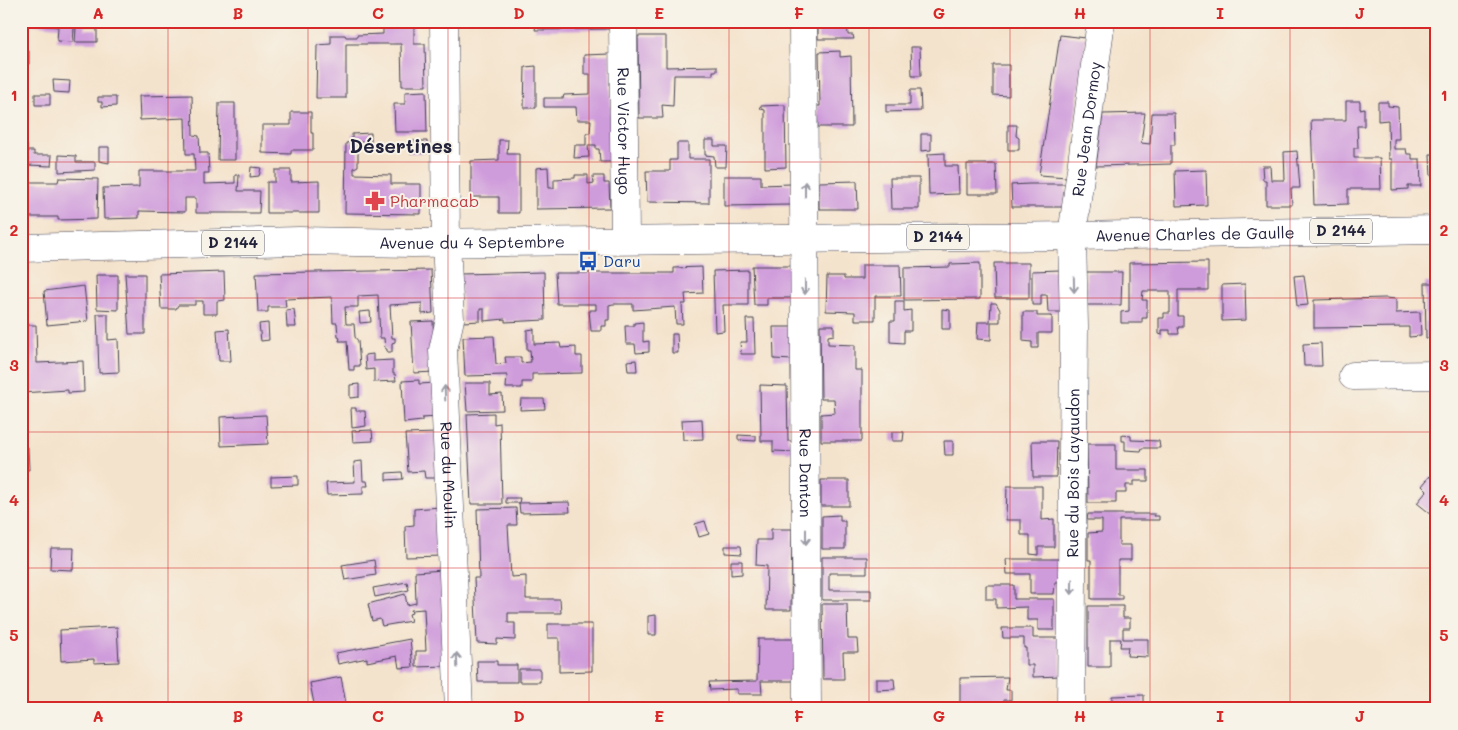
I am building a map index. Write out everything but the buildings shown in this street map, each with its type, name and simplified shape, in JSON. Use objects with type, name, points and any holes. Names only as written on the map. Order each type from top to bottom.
[{"type":"street","name":"Rue du Moulin","points":[[444,21],[446,243],[450,320],[444,350],[459,709]]},
{"type":"street","name":"Rue Victor Hugo","points":[[623,21],[625,240]]},
{"type":"street","name":"Rue Danton","points":[[804,21],[807,709]]},
{"type":"street","name":"Rue Jean Dormoy","points":[[1072,236],[1101,21]]},
{"type":"street","name":"Avenue Charles de Gaulle","points":[[1072,236],[1437,230]]},
{"type":"street","name":"Avenue du 4 Septembre","points":[[21,248],[299,241],[446,243],[1072,236]]},
{"type":"street","name":"Rue du Bois Layaudon","points":[[1070,709],[1074,336],[1072,236]]},
{"type":"street","points":[[1353,376],[1437,376]]},
{"type":"place","name":"Pharmacab","points":[[375,201]]},
{"type":"place","name":"Daru","points":[[588,261]]},
{"type":"district","name":"Désertines","points":[[401,146]]}]
